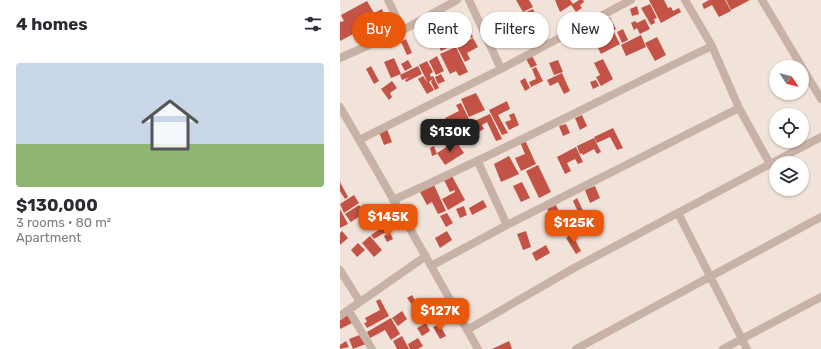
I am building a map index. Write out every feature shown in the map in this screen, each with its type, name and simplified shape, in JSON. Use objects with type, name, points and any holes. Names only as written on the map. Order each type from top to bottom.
[{"type":"street","points":[[388,0],[394,12]]},
{"type":"street","points":[[406,28],[457,0]]},
{"type":"street","points":[[469,0],[501,69]]},
{"type":"street","points":[[359,140],[501,69],[631,0]]},
{"type":"street","points":[[685,0],[712,46],[739,108],[769,162]]},
{"type":"street","points":[[762,0],[821,99]]},
{"type":"street","points":[[393,200],[478,162],[587,106],[712,46]]},
{"type":"street","points":[[340,58],[362,48]]},
{"type":"street","points":[[340,107],[426,256],[453,308],[478,349]]},
{"type":"street","points":[[431,266],[507,225],[739,108]]},
{"type":"street","points":[[785,156],[821,137]]},
{"type":"street","points":[[478,162],[507,225]]},
{"type":"street","points":[[467,330],[574,268],[769,165]]},
{"type":"street","points":[[678,213],[747,349]]},
{"type":"street","points":[[576,349],[821,217]]},
{"type":"street","points":[[340,316],[426,256]]},
{"type":"street","points":[[340,270],[360,302]]},
{"type":"street","points":[[722,349],[821,297]]},
{"type":"street","points":[[349,310],[372,349]]},
{"type":"building","points":[[516,0],[529,0],[533,7],[523,12]]},
{"type":"building","points":[[555,0],[570,0],[573,4],[579,0],[583,0],[584,2],[580,5],[582,8],[576,12],[571,5],[560,12]]},
{"type":"building","points":[[649,0],[664,0],[668,8],[671,7],[673,11],[679,8],[681,12],[661,23]]},
{"type":"building","points":[[709,0],[725,0],[731,11],[719,17],[712,5],[704,9],[702,4]]},
{"type":"building","points":[[726,0],[750,0],[731,10]]},
{"type":"building","points":[[367,1],[373,12],[352,12],[352,35],[340,41],[340,22],[344,21],[341,15]]},
{"type":"building","points":[[650,4],[657,18],[654,19],[655,23],[651,25],[641,8]]},
{"type":"building","points":[[637,6],[639,14],[632,16],[630,9]]},
{"type":"building","points":[[382,9],[383,12],[376,12]]},
{"type":"building","points":[[533,9],[534,12],[526,12]]},
{"type":"building","points":[[645,19],[650,29],[640,34],[637,28],[634,30],[631,23],[635,21],[637,23]]},
{"type":"building","points":[[623,29],[628,40],[622,43],[617,32]]},
{"type":"building","points":[[614,32],[620,44],[614,47]]},
{"type":"building","points":[[641,35],[646,47],[626,56],[621,45]]},
{"type":"building","points":[[657,37],[666,55],[655,61],[645,43]]},
{"type":"building","points":[[406,39],[412,53],[407,55],[404,48],[406,48]]},
{"type":"building","points":[[472,39],[478,47],[467,53],[470,59],[465,62],[458,48],[472,48]]},
{"type":"building","points":[[440,48],[448,48],[441,51]]},
{"type":"building","points":[[456,48],[468,72],[459,76],[456,71],[450,74],[440,54]]},
{"type":"building","points":[[598,48],[612,48],[601,54]]},
{"type":"building","points":[[437,56],[444,71],[436,75],[429,61]]},
{"type":"building","points":[[532,56],[537,65],[531,68],[526,59]]},
{"type":"building","points":[[394,58],[401,74],[391,78],[384,62]]},
{"type":"building","points":[[603,59],[613,79],[601,86],[596,77],[600,75],[594,63]]},
{"type":"building","points":[[408,60],[412,67],[405,71],[401,64]]},
{"type":"building","points":[[558,60],[563,72],[554,75],[549,63]]},
{"type":"building","points":[[427,61],[433,72],[430,74],[431,77],[433,76],[439,88],[435,90],[431,82],[433,79],[429,82],[434,90],[427,94],[418,79],[423,76],[428,83],[419,65]]},
{"type":"building","points":[[371,66],[379,81],[374,84],[366,69]]},
{"type":"building","points":[[418,66],[422,74],[406,82],[405,80],[410,77],[402,80],[400,75]]},
{"type":"building","points":[[536,67],[543,81],[531,87],[529,82],[536,79],[532,69]]},
{"type":"building","points":[[562,73],[570,91],[564,94],[558,82],[550,86],[547,80]]},
{"type":"building","points":[[441,74],[445,81],[438,84],[435,77]]},
{"type":"building","points":[[525,78],[530,88],[525,91],[520,81]]},
{"type":"building","points":[[596,80],[599,86],[593,89],[590,82]]},
{"type":"building","points":[[392,81],[397,88],[390,93],[392,97],[389,100],[381,89]]},
{"type":"building","points":[[476,93],[485,110],[469,117],[461,99]]},
{"type":"building","points":[[507,101],[510,109],[498,115],[508,133],[502,135],[489,110]]},
{"type":"building","points":[[461,103],[469,119],[450,128],[445,118],[459,111],[456,105]]},
{"type":"building","points":[[514,113],[519,125],[509,130],[505,122],[511,120],[509,115]]},
{"type":"building","points":[[490,114],[502,139],[496,141],[487,122],[482,125],[484,129],[477,133],[472,122]]},
{"type":"building","points":[[582,115],[587,126],[580,130],[575,118]]},
{"type":"building","points":[[566,124],[570,133],[563,136],[559,126]]},
{"type":"building","points":[[613,128],[623,148],[617,150],[610,137],[597,143],[594,137]]},
{"type":"building","points":[[387,129],[392,142],[384,145],[379,132]]},
{"type":"building","points":[[594,138],[601,152],[597,154],[594,149],[583,155],[582,153],[580,154],[577,146]]},
{"type":"building","points":[[525,140],[536,164],[521,171],[515,158],[525,154],[520,142]]},
{"type":"building","points":[[456,141],[464,153],[445,165],[437,153]]},
{"type":"building","points":[[434,146],[437,154],[432,156],[430,148]]},
{"type":"building","points":[[576,147],[583,162],[578,164],[575,159],[567,163],[571,171],[565,174],[557,157]]},
{"type":"building","points":[[509,156],[519,174],[501,182],[494,164]]},
{"type":"building","points":[[538,165],[551,192],[539,198],[526,171]]},
{"type":"building","points":[[452,176],[465,200],[448,210],[442,199],[455,192],[455,190],[450,192],[444,180]]},
{"type":"building","points":[[340,182],[348,197],[345,199],[340,191]]},
{"type":"building","points":[[522,182],[530,198],[521,202],[513,186]]},
{"type":"building","points":[[434,185],[446,211],[438,214],[432,202],[427,205],[420,192]]},
{"type":"building","points":[[595,186],[600,198],[590,203],[585,190]]},
{"type":"building","points":[[354,195],[359,203],[344,213],[340,204]]},
{"type":"building","points":[[577,198],[588,221],[576,228],[571,218],[579,214],[573,201]]},
{"type":"building","points":[[483,200],[487,207],[472,215],[469,208]]},
{"type":"building","points":[[359,205],[365,213],[374,208],[378,214],[367,221],[363,214],[351,222],[345,214]]},
{"type":"building","points":[[556,205],[566,227],[558,231],[547,209]]},
{"type":"building","points":[[464,206],[467,215],[460,218],[456,209]]},
{"type":"building","points":[[340,209],[348,224],[340,228]]},
{"type":"building","points":[[447,213],[453,223],[446,227],[440,216]]},
{"type":"building","points":[[383,227],[386,232],[374,239],[371,235]]},
{"type":"building","points":[[342,231],[348,238],[340,245],[340,233]]},
{"type":"building","points":[[447,231],[452,240],[440,248],[435,238]]},
{"type":"building","points":[[526,231],[531,247],[523,250],[517,234]]},
{"type":"building","points":[[390,233],[393,239],[387,242],[384,236]]},
{"type":"building","points":[[572,234],[581,251],[576,254],[566,238]]},
{"type":"building","points":[[370,236],[382,250],[374,257],[362,243]]},
{"type":"building","points":[[358,243],[365,250],[357,257],[351,250]]},
{"type":"building","points":[[546,245],[550,253],[536,261],[532,253]]},
{"type":"building","points":[[412,295],[416,302],[412,305],[407,298]]},
{"type":"building","points":[[380,299],[389,316],[367,328],[364,323],[367,322],[365,318],[380,310],[376,301]]},
{"type":"building","points":[[402,311],[407,319],[398,326],[392,318]]},
{"type":"building","points":[[348,315],[352,323],[340,329],[340,319]]},
{"type":"building","points":[[391,318],[400,334],[391,340],[385,330],[370,338],[367,332]]},
{"type":"building","points":[[426,323],[430,331],[422,336],[417,328]]},
{"type":"building","points":[[439,324],[446,336],[440,339],[433,327]]},
{"type":"building","points":[[362,334],[366,344],[353,349],[349,339]]},
{"type":"building","points":[[402,336],[409,349],[397,349],[393,341]]},
{"type":"building","points":[[418,338],[423,346],[418,349],[410,349],[408,344]]},
{"type":"building","points":[[346,341],[349,347],[340,349],[340,345]]},
{"type":"building","points":[[509,341],[512,349],[492,349]]}]
